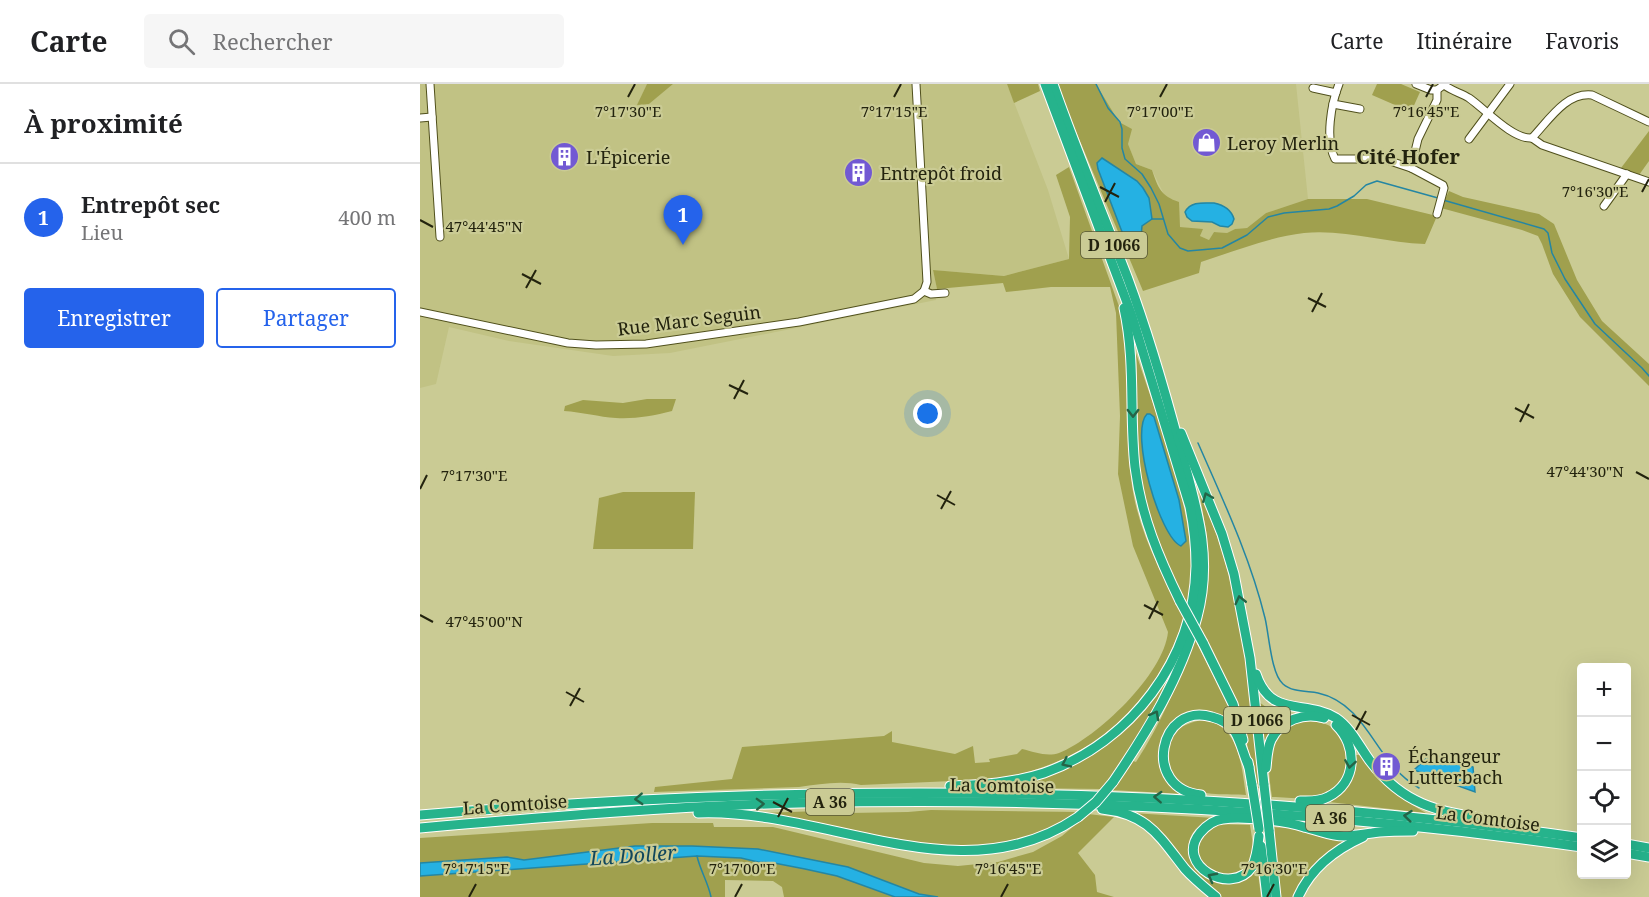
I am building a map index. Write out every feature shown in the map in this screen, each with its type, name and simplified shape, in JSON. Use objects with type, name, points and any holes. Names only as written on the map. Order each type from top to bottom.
[{"type":"highway","name":"D 1066","points":[[1045,84],[1119,285],[1132,355],[1135,467],[1141,503],[1158,556],[1233,704],[1249,766],[1267,897]]},
{"type":"highway","name":"D 1066","points":[[1053,84],[1129,282],[1170,408],[1222,534],[1241,604],[1251,658],[1276,897]]},
{"type":"highway","points":[[891,792],[909,787],[1003,782],[1043,773],[1068,763],[1091,750],[1134,717],[1151,696],[1176,653],[1192,600],[1196,568],[1194,527],[1158,397],[1132,316],[1119,285]]},
{"type":"highway","points":[[660,809],[672,813],[703,812],[771,819],[916,855],[944,859],[972,859],[1014,852],[1053,835],[1078,817],[1096,802],[1113,782],[1139,744],[1160,707],[1186,651],[1198,616],[1202,585],[1202,537],[1197,506],[1170,408]]},
{"type":"highway","points":[[1251,658],[1260,686],[1268,697],[1282,704],[1324,712],[1342,722],[1376,769],[1393,786],[1410,798],[1432,808],[1506,822],[1529,830]]},
{"type":"highway","points":[[1216,800],[1184,790],[1168,775],[1163,761],[1164,746],[1175,726],[1187,718],[1201,715],[1222,721],[1235,733],[1249,766]]},
{"type":"highway","points":[[1264,784],[1271,741],[1282,726],[1295,718],[1322,717],[1342,731],[1349,742],[1352,761],[1342,786],[1325,799],[1296,801],[1286,805]]},
{"type":"highway","name":"La Comtoise","points":[[420,815],[612,800],[698,796],[891,792],[1057,794],[1286,805],[1434,819],[1577,837]]},
{"type":"highway","name":"La Comtoise","points":[[420,828],[660,809],[797,803],[909,801],[1079,803],[1275,813],[1442,829],[1577,846]]},
{"type":"highway","points":[[1079,803],[1130,816],[1150,827],[1164,840],[1195,879],[1216,897]]},
{"type":"highway","points":[[1259,832],[1253,866],[1243,877],[1235,881],[1219,881],[1207,876],[1199,868],[1194,847],[1198,836],[1206,827],[1223,819],[1285,823],[1326,834],[1345,836],[1373,832],[1442,829]]},
{"type":"highway","points":[[1298,897],[1313,871],[1328,857],[1346,844],[1373,832]]},
{"type":"highway","points":[[1631,845],[1649,848]]},
{"type":"highway","points":[[1631,854],[1649,857]]},
{"type":"street","points":[[430,84],[440,237]]},
{"type":"street","points":[[915,84],[927,282],[924,291],[931,294],[945,293]]},
{"type":"street","points":[[1339,84],[1333,104],[1330,130],[1335,159],[1384,159],[1411,168],[1443,184],[1437,214]]},
{"type":"street","points":[[1416,84],[1431,90],[1437,90],[1445,84],[1468,97],[1508,129],[1527,139],[1532,138],[1569,100],[1583,94],[1592,95],[1649,122]]},
{"type":"street","points":[[1469,139],[1510,84]]},
{"type":"street","points":[[1313,88],[1336,93]]},
{"type":"street","points":[[1411,168],[1418,139],[1437,100],[1437,90]]},
{"type":"street","points":[[1333,104],[1360,109]]},
{"type":"street","points":[[420,118],[432,117]]},
{"type":"street","points":[[1532,138],[1542,145],[1649,182]]},
{"type":"street","points":[[1604,206],[1627,174]]},
{"type":"street","name":"Rue Marc Seguin","points":[[420,312],[568,343],[646,344],[800,322],[914,299],[924,291]]},
{"type":"shaded area","points":[[420,84],[647,84],[638,104],[649,104],[673,84],[1007,84],[1048,190],[1069,259],[1004,276],[933,270],[937,289],[936,300],[670,353],[613,356],[509,341],[449,327],[436,384],[420,388]]},
{"type":"shaded area","points":[[647,84],[673,84],[649,104],[637,105]]},
{"type":"shaded area","points":[[1007,84],[1038,84],[1040,91],[1014,103]]},
{"type":"shaded area","points":[[1056,84],[1096,84],[1119,122],[1132,129],[1128,144],[1136,164],[1152,170],[1161,190],[1168,197],[1179,202],[1180,227],[1203,229],[1200,236],[1209,240],[1214,232],[1227,233],[1235,229],[1247,228],[1266,213],[1308,199],[1367,199],[1437,216],[1425,244],[1350,234],[1319,232],[1291,235],[1201,262],[1199,273],[1143,291]]},
{"type":"shaded area","points":[[1096,84],[1296,84],[1308,199],[1266,213],[1247,228],[1235,229],[1227,233],[1214,232],[1209,240],[1200,236],[1202,230],[1180,227],[1152,170],[1136,164],[1119,122]]},
{"type":"shaded area","points":[[1377,84],[1401,84],[1420,92],[1411,112],[1372,95]]},
{"type":"shaded area","points":[[1649,131],[1649,161],[1639,175],[1621,168]]},
{"type":"shaded area","points":[[1069,167],[1120,309],[1128,366],[1129,446],[1134,497],[1151,551],[1184,618],[1156,679],[1137,704],[1115,726],[1090,744],[1032,771],[998,779],[861,785],[838,783],[799,787],[654,792],[655,787],[732,779],[742,747],[884,736],[892,731],[892,742],[955,754],[973,746],[975,763],[990,762],[989,759],[1017,754],[1022,749],[1045,754],[1059,753],[1092,734],[1109,719],[1142,685],[1155,667],[1164,649],[1168,632],[1133,546],[1118,474],[1120,416],[1116,313],[1110,287],[1051,287],[1006,292],[1003,283],[937,289],[933,270],[1004,276],[1069,259],[1070,217],[1056,175]]},
{"type":"shaded area","points":[[1449,191],[1463,197],[1539,214],[1554,224],[1577,280],[1602,321],[1649,364],[1649,386],[1580,317],[1553,274],[1538,236],[1441,208]]},
{"type":"shaded area","points":[[1136,353],[1170,456],[1184,510],[1191,567],[1187,607],[1166,566],[1149,523],[1141,482]]},
{"type":"shaded area","points":[[647,399],[676,399],[672,411],[637,418],[564,411],[565,406],[583,400],[623,403]]},
{"type":"shaded area","points":[[1198,485],[1222,552],[1238,618],[1260,788],[1256,788],[1243,724],[1199,630],[1208,578],[1207,536]]},
{"type":"shaded area","points":[[623,492],[695,492],[693,549],[593,549],[599,498]]},
{"type":"shaded area","points":[[1195,640],[1228,705],[1235,729],[1219,716],[1206,712],[1183,717],[1166,733],[1159,755],[1160,766],[1173,785],[1184,794],[1111,790],[1133,761],[1136,762],[1153,733]]},
{"type":"shaded area","points":[[1176,662],[1144,727],[1102,789],[1004,788],[1061,771],[1105,746],[1142,711]]},
{"type":"shaded area","points":[[1259,702],[1270,710],[1290,715],[1280,722],[1268,741],[1264,753]]},
{"type":"shaded area","points":[[1202,720],[1215,723],[1231,738],[1240,759],[1246,795],[1200,792],[1186,787],[1174,776],[1167,753],[1172,738],[1183,727]]},
{"type":"shaded area","points":[[1301,721],[1325,724],[1337,732],[1344,741],[1347,751],[1345,772],[1333,790],[1323,796],[1305,799],[1272,797],[1269,762],[1274,742],[1289,727]]},
{"type":"shaded area","points":[[1356,755],[1360,755],[1390,788],[1426,813],[1329,802],[1352,776]]},
{"type":"shaded area","points":[[848,810],[849,813],[931,810],[1079,812],[1031,842],[1006,851],[969,856],[937,853],[759,813]]},
{"type":"shaded area","points":[[1131,813],[1215,818],[1202,824],[1192,835],[1190,847],[1194,858],[1203,867],[1230,876],[1244,873],[1257,864],[1261,897],[1221,897],[1199,879],[1155,826]]},
{"type":"shaded area","points":[[1088,814],[1114,817],[1078,853],[1095,875],[1097,892],[1114,897],[784,897],[782,887],[773,881],[725,880],[725,897],[420,897],[420,838],[652,823],[713,823],[714,827],[773,827],[924,863],[958,866],[998,862],[1033,852],[1062,836]]},
{"type":"shaded area","points":[[1218,824],[1250,825],[1252,837],[1253,850],[1248,868],[1225,879],[1199,862],[1198,850],[1201,840]]},
{"type":"shaded area","points":[[1272,827],[1293,828],[1327,839],[1348,840],[1316,864],[1293,897],[1280,897]]},
{"type":"water","points":[[1102,158],[1137,181],[1149,198],[1152,219],[1142,226],[1140,248],[1136,256],[1129,250],[1098,169],[1097,163]]},
{"type":"water","points":[[1198,203],[1214,203],[1224,206],[1231,213],[1234,219],[1228,227],[1212,222],[1192,221],[1187,217],[1185,212],[1191,206]]},
{"type":"water","points":[[1147,414],[1154,417],[1179,500],[1186,541],[1181,546],[1173,539],[1164,525],[1149,484],[1142,441],[1142,425]]},
{"type":"water","points":[[1432,753],[1473,767],[1475,792],[1414,770]]},
{"type":"water","name":"La Doller","points":[[635,846],[758,849],[848,867],[919,894],[938,897],[895,897],[837,876],[805,869],[741,858],[697,856],[420,876],[420,863],[507,857],[524,860]]},
{"type":"waterway","points":[[1096,84],[1108,108],[1120,122],[1125,159],[1142,174],[1151,188],[1159,204],[1168,234],[1180,248],[1188,251],[1222,248],[1247,235],[1268,217],[1284,213],[1329,209],[1354,196],[1366,185],[1377,181],[1438,198]]},
{"type":"waterway","points":[[1443,200],[1544,229],[1548,233],[1552,253],[1565,279],[1595,324],[1649,376]]},
{"type":"waterway","points":[[1152,219],[1163,219]]},
{"type":"waterway","points":[[1198,443],[1252,573],[1265,618],[1273,663],[1279,679],[1291,688],[1323,694],[1345,706],[1361,723],[1390,763],[1408,781],[1419,788]]},
{"type":"waterway","points":[[697,856],[711,897]]},
{"type":"place","name":"Leroy Merlin","points":[[1206,143]]},
{"type":"place","name":"L'Épicerie","points":[[565,157]]},
{"type":"place","name":"Entrepôt froid","points":[[859,173]]},
{"type":"place","name":"Entrepôt sec","points":[[683,245]]},
{"type":"place","name":"Échangeur Lutterbach","points":[[1387,766]]},
{"type":"district","name":"Cité Hofer","points":[[1408,156]]}]
